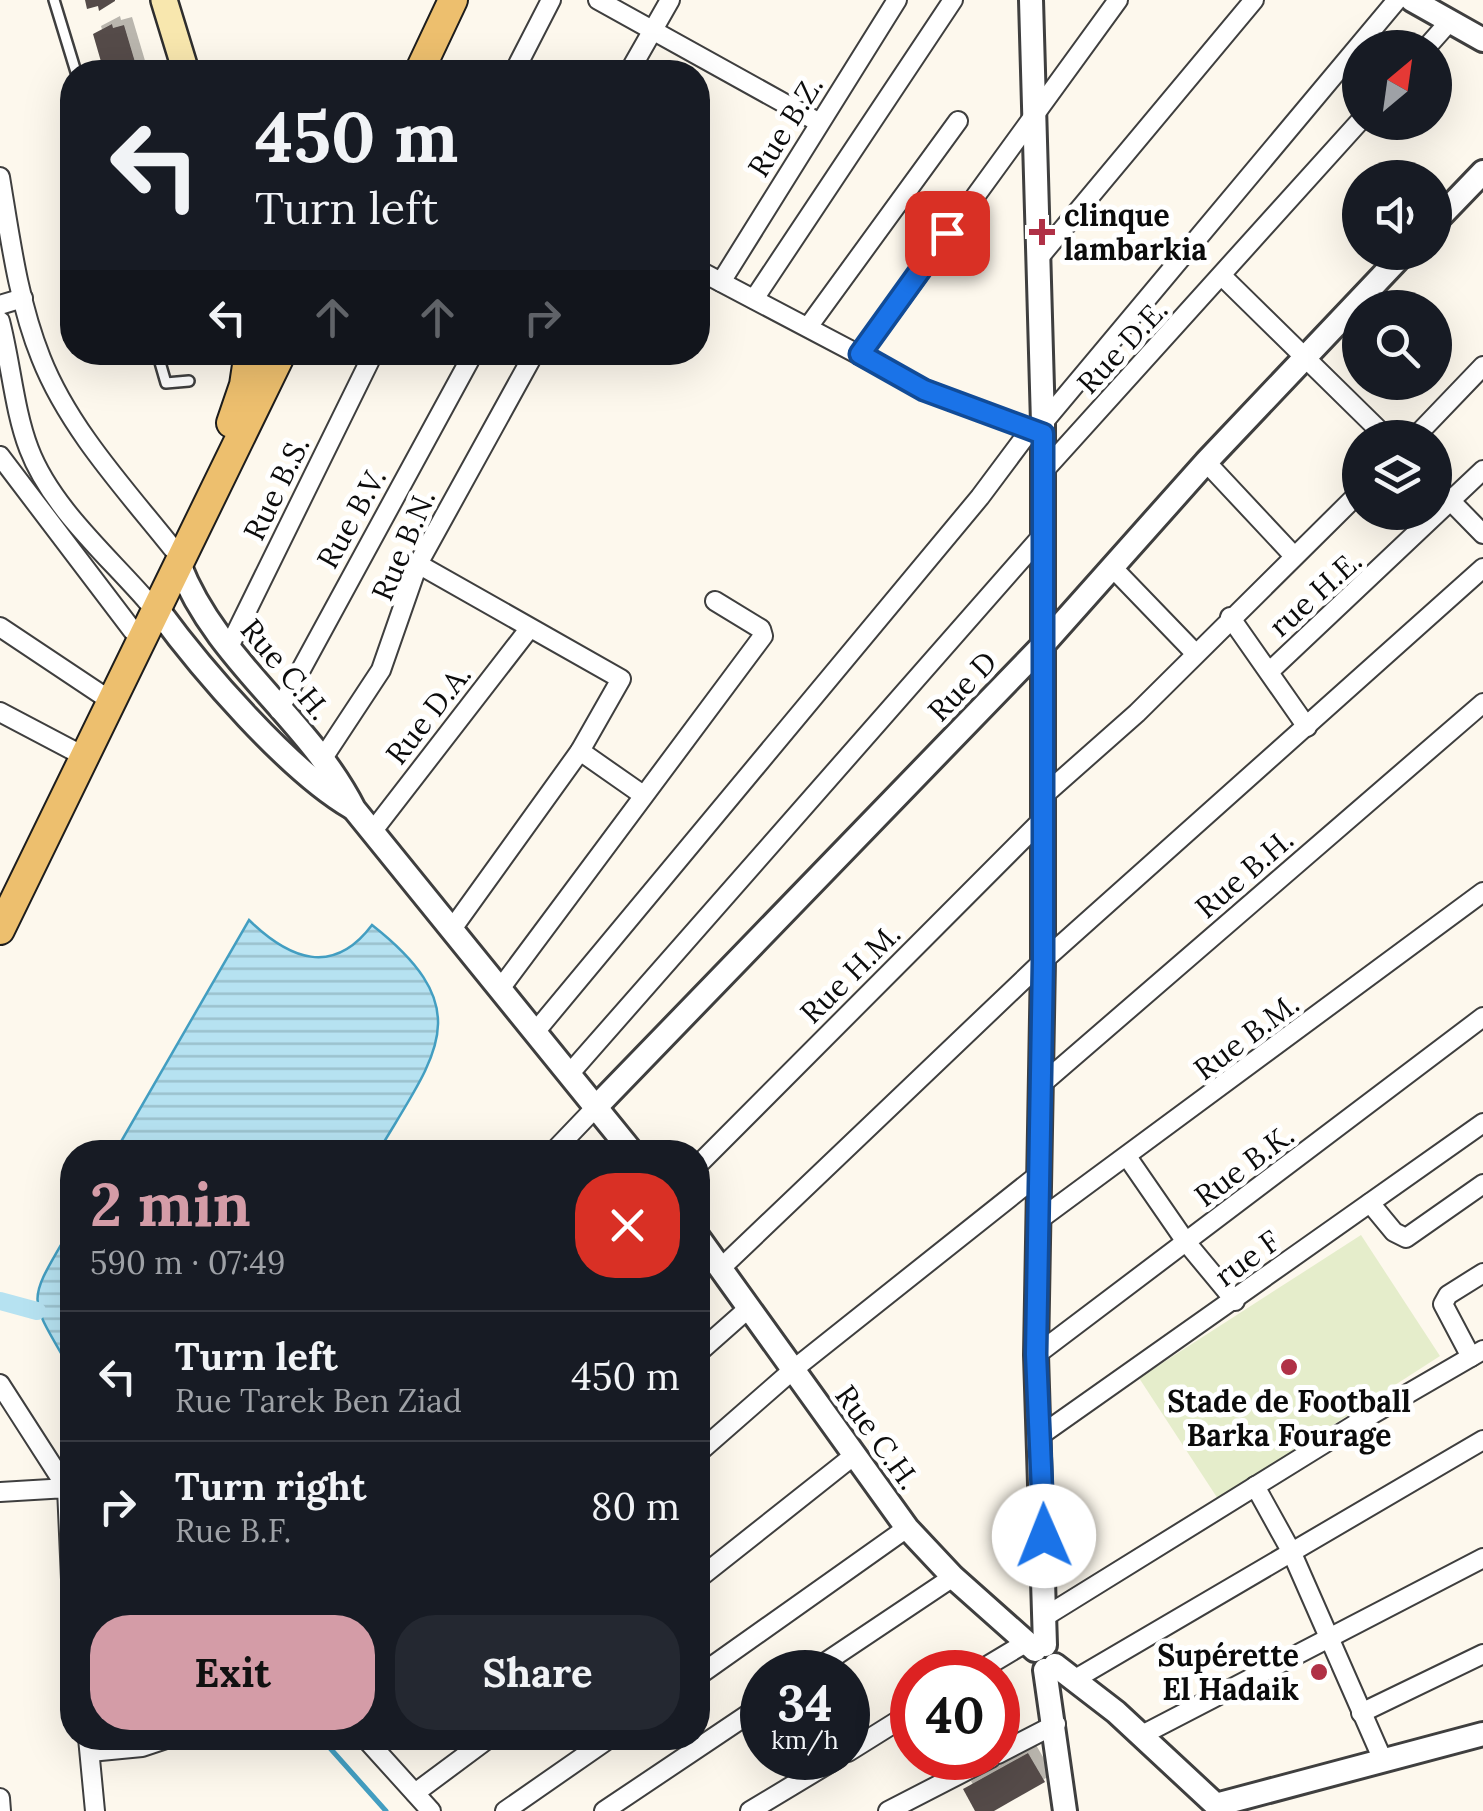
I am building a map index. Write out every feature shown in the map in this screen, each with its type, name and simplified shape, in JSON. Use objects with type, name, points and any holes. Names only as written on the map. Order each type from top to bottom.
[{"type":"main road","points":[[164,0],[182,60]]},
{"type":"main road","points":[[424,60],[454,0]]},
{"type":"main road","points":[[176,557],[233,418],[246,365]]},
{"type":"main road","points":[[0,930],[176,557],[275,365]]},
{"type":"main road","points":[[0,898],[133,631],[153,605]]},
{"type":"street","points":[[520,60],[551,0]]},
{"type":"street","points":[[598,0],[653,30],[693,60]]},
{"type":"street","points":[[637,60],[670,0]]},
{"type":"street","points":[[754,299],[953,0]]},
{"type":"street","points":[[860,354],[1033,111],[1118,0]]},
{"type":"street","points":[[1037,260],[1254,0]]},
{"type":"street","points":[[536,1030],[1397,0]]},
{"type":"street","points":[[1412,0],[1483,40]]},
{"type":"street","name":"Rue B.Z.","points":[[721,282],[893,1]]},
{"type":"street","points":[[1033,2],[1043,645],[1042,1084],[1036,1354],[1046,1616],[1042,1654],[1056,1724],[1065,1811]]},
{"type":"street","points":[[1442,30],[1450,21]]},
{"type":"street","points":[[710,70],[818,122]]},
{"type":"street","points":[[808,328],[958,121]]},
{"type":"street","name":"Rue D.E.","points":[[1042,472],[1343,140]]},
{"type":"street","points":[[1452,204],[1483,172]]},
{"type":"street","points":[[0,176],[23,298],[42,362],[65,404],[176,557]]},
{"type":"street","name":"Rue D","points":[[564,1140],[1043,645],[1206,462],[1388,270]]},
{"type":"street","points":[[710,276],[924,390],[1038,429]]},
{"type":"street","points":[[1222,277],[1369,420]]},
{"type":"street","points":[[0,305],[23,298]]},
{"type":"street","points":[[0,321],[24,437],[43,478],[153,605]]},
{"type":"street","name":"Rue B.S.","points":[[228,649],[368,365]]},
{"type":"street","name":"Rue B.V.","points":[[279,710],[467,365]]},
{"type":"street","name":"Rue B.N.","points":[[323,758],[381,670],[418,564],[528,365]]},
{"type":"street","points":[[1431,420],[1483,366]]},
{"type":"street","points":[[0,456],[133,631]]},
{"type":"street","points":[[1206,462],[1294,556]]},
{"type":"street","name":"rue H.E.","points":[[1452,501],[1483,470]]},
{"type":"street","points":[[26,490],[43,478]]},
{"type":"street","points":[[1452,503],[1483,534]]},
{"type":"street","name":"Rue H.M.","points":[[710,1153],[1195,652],[1342,509]]},
{"type":"street","name":"rue H.E.","points":[[1270,671],[1421,530]]},
{"type":"street","points":[[571,1072],[1041,537]]},
{"type":"street","name":"Rue C.H.","points":[[176,557],[203,616],[228,649],[323,758],[372,832],[623,1140]]},
{"type":"street","points":[[418,564],[621,680],[580,751],[452,929]]},
{"type":"street","points":[[1112,567],[1195,652]]},
{"type":"street","points":[[721,1268],[1043,961],[1483,568]]},
{"type":"street","points":[[500,988],[763,636],[761,629],[715,601]]},
{"type":"street","name":"Rue C.H.","points":[[153,605],[281,750],[330,795],[354,809]]},
{"type":"street","points":[[1230,617],[1307,727]]},
{"type":"street","points":[[3,626],[102,694]]},
{"type":"street","name":"Rue D.A.","points":[[372,832],[528,630]]},
{"type":"street","name":"Rue B.H.","points":[[1042,1084],[1483,703]]},
{"type":"street","points":[[0,712],[74,751]]},
{"type":"street","points":[[580,751],[643,795]]},
{"type":"street","name":"Rue B.M.","points":[[1039,1220],[1128,1158],[1483,892]]},
{"type":"street","name":"Rue B.K.","points":[[1036,1354],[1483,1017]]},
{"type":"street","name":"rue F","points":[[1041,1436],[1483,1123]]},
{"type":"street","points":[[1128,1158],[1186,1242],[1235,1301]]},
{"type":"street","points":[[710,1443],[794,1369],[1038,1175]]},
{"type":"street","points":[[1370,1203],[1394,1232],[1406,1238],[1483,1184]]},
{"type":"street","name":"Rue C.H.","points":[[710,1253],[852,1457],[907,1528],[953,1577],[1042,1654],[1077,1678],[1219,1808]]},
{"type":"street","points":[[1046,1616],[1477,1354],[1444,1304],[1448,1296],[1483,1273]]},
{"type":"street","points":[[710,1342],[750,1307]]},
{"type":"street","points":[[0,1384],[60,1477]]},
{"type":"street","points":[[1077,1678],[1483,1440]]},
{"type":"street","points":[[710,1569],[852,1457]]},
{"type":"street","points":[[1255,1486],[1291,1551],[1382,1758]]},
{"type":"street","points":[[0,1492],[60,1492]]},
{"type":"street","points":[[710,1668],[907,1528]]},
{"type":"street","points":[[1140,1736],[1483,1558]]},
{"type":"street","points":[[844,1650],[953,1577]]},
{"type":"street","points":[[1020,1660],[1042,1654]]},
{"type":"street","points":[[1362,1714],[1483,1654]]},
{"type":"street","points":[[710,1740],[740,1720]]},
{"type":"street","points":[[1020,1743],[1056,1724]]},
{"type":"street","points":[[1219,1808],[1382,1758],[1483,1734]]},
{"type":"street","points":[[89,1750],[95,1811]]},
{"type":"street","points":[[376,1750],[431,1811]]},
{"type":"street","points":[[414,1793],[472,1750]]},
{"type":"street","points":[[505,1811],[593,1750]]},
{"type":"street","points":[[604,1811],[695,1750]]},
{"type":"street","points":[[750,1811],[801,1780]]},
{"type":"street","points":[[888,1811],[948,1780]]},
{"type":"street","points":[[0,1798],[1,1811]]},
{"type":"lane","points":[[54,0],[72,60]]},
{"type":"lane","points":[[161,365],[166,384],[188,381]]},
{"type":"green space","name":"Stade de Football Barka Fourage","points":[[1361,1235],[1440,1356],[1218,1499],[1139,1378]]},
{"type":"water","points":[[249,920],[280,945],[311,957],[342,952],[372,925],[406,955],[427,983],[437,1008],[437,1034],[417,1087],[385,1140],[122,1140]]},
{"type":"water","points":[[60,1247],[60,1351],[40,1312],[38,1299],[46,1271]]},
{"type":"building","points":[[85,0],[115,1],[99,11],[98,6],[87,9]]},
{"type":"building","points":[[112,24],[113,28],[124,25],[134,60],[101,60],[93,34]]},
{"type":"building","points":[[1028,1753],[1045,1782],[994,1811],[975,1811],[963,1789],[979,1780],[1020,1780],[1020,1757]]},
{"type":"waterway","points":[[0,1301],[37,1311]]},
{"type":"waterway","points":[[332,1750],[386,1811]]},
{"type":"place","name":"clinque lambarkia","points":[[1042,232]]},
{"type":"place","name":"Stade de Football Barka Fourage","points":[[1289,1367]]},
{"type":"place","name":"Supérette El Hadaik","points":[[1319,1672]]},
{"type":"route","points":[[947,233],[860,354],[924,390],[1043,434],[1043,961],[1036,1354],[1044,1536]]}]
